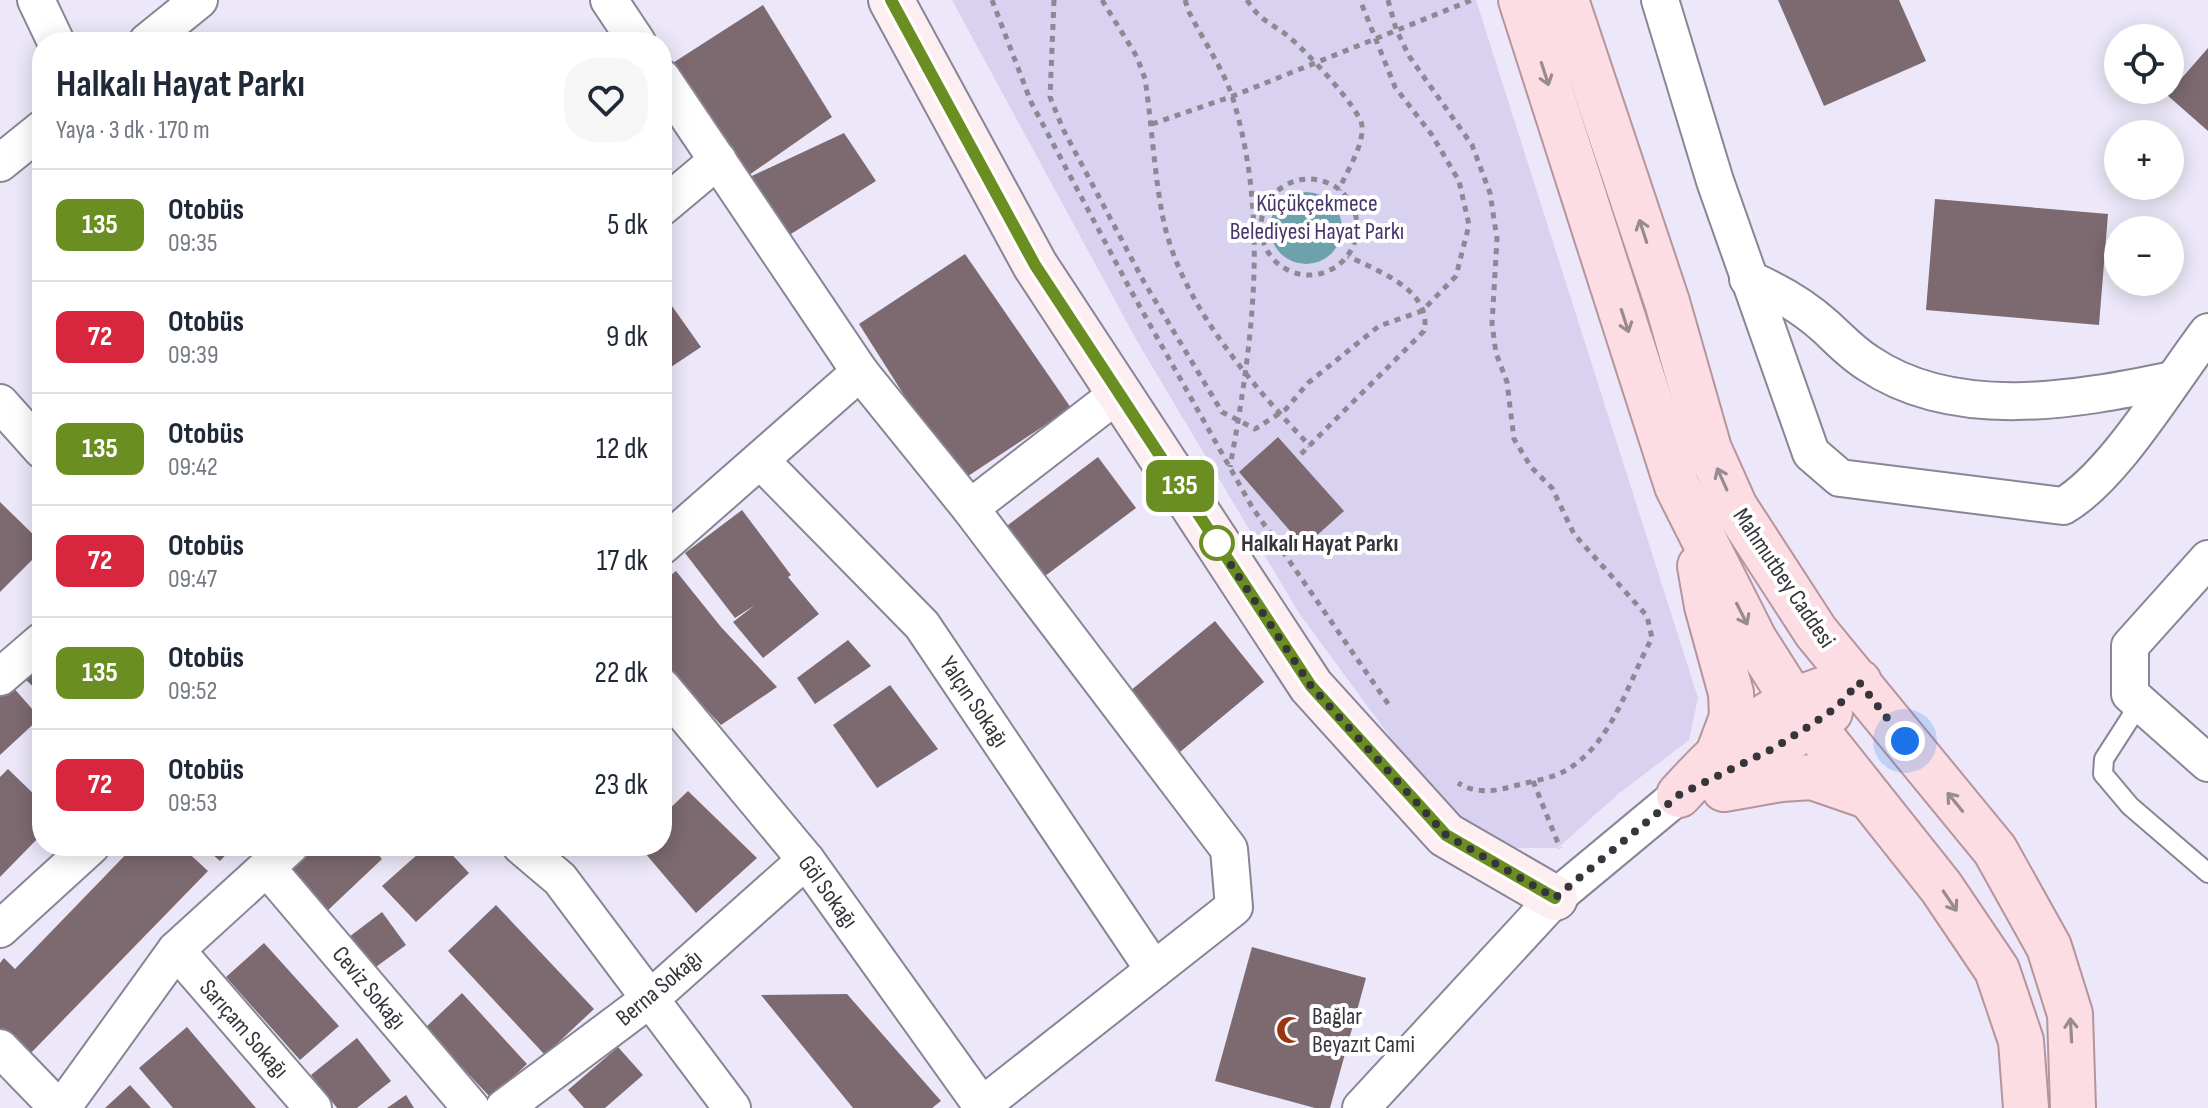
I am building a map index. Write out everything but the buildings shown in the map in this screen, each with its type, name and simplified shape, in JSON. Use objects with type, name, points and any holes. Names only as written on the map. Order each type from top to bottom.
[{"type":"main road","points":[[891,0],[1035,265],[1311,686],[1446,835],[1564,890]]},
{"type":"main road","name":"Mahmutbey Caddesi","points":[[1521,0],[1677,486],[1754,639],[1802,713],[1941,887],[1997,970],[2021,1041],[2026,1108]]},
{"type":"main road","name":"Mahmutbey Caddesi","points":[[1566,0],[1667,302],[1709,449],[1735,507],[1816,632],[1995,850],[2049,947],[2070,1014],[2073,1108]]},
{"type":"main road","points":[[1693,517],[1707,606],[1731,693],[1732,717],[1720,749]]},
{"type":"main road","points":[[1679,795],[1774,748],[1802,713],[1830,686],[1859,682]]},
{"type":"main road","points":[[1679,795],[1720,749],[1755,722],[1802,713]]},
{"type":"main road","points":[[1679,795],[1812,777],[1867,796]]},
{"type":"street","points":[[36,0],[51,32]]},
{"type":"street","points":[[159,32],[199,0]]},
{"type":"street","points":[[609,0],[630,32]]},
{"type":"street","points":[[1660,0],[1748,279],[1811,453],[1840,478],[2063,506],[2079,497],[2101,473],[2150,414],[2208,332]]},
{"type":"street","points":[[672,93],[860,372],[970,508],[1229,849],[1234,907],[981,1107]]},
{"type":"street","points":[[0,163],[32,137]]},
{"type":"street","points":[[672,199],[718,160]]},
{"type":"street","points":[[1748,279],[1777,292],[1825,326],[1869,365],[1919,389],[1970,399],[2074,400],[2172,380]]},
{"type":"street","points":[[672,537],[860,372]]},
{"type":"street","points":[[970,508],[1119,393]]},
{"type":"street","points":[[3,413],[32,441]]},
{"type":"street","name":"Yalçın Sokağı","points":[[761,461],[922,625],[1154,970]]},
{"type":"street","points":[[2208,559],[2130,646],[2130,694],[2208,763]]},
{"type":"street","points":[[0,677],[32,650]]},
{"type":"street","name":"Göl Sokağı","points":[[672,699],[806,860],[981,1107]]},
{"type":"street","points":[[1361,1108],[1564,890],[1679,795]]},
{"type":"street","points":[[0,929],[80,856]]},
{"type":"street","points":[[533,856],[560,879],[732,1108]]},
{"type":"street","points":[[0,1048],[60,1108],[176,950],[278,857]]},
{"type":"street","name":"Ceviz Sokağı","points":[[278,857],[471,1108]]},
{"type":"street","name":"Berna Sokağı","points":[[504,1108],[651,998],[806,860]]},
{"type":"street","name":"Sarıçam Sokağı","points":[[176,950],[313,1108]]},
{"type":"lane","points":[[2140,703],[2104,759],[2103,774],[2130,806],[2208,873]]},
{"type":"path","points":[[992,0],[1031,102],[1230,468],[1267,529],[1399,718]]},
{"type":"path","points":[[1054,0],[1050,97],[1063,129],[1144,282],[1222,412],[1255,429],[1279,414],[1308,383],[1369,333],[1379,326],[1422,311],[1456,276],[1469,225],[1459,181],[1432,135],[1395,87],[1360,0]]},
{"type":"path","points":[[1102,0],[1141,68],[1163,219],[1174,255],[1198,304],[1246,376],[1310,446]]},
{"type":"path","points":[[1185,0],[1233,96],[1257,227],[1246,376],[1230,468]]},
{"type":"path","points":[[1247,0],[1257,17],[1285,34],[1315,62],[1357,113],[1363,125],[1360,141],[1339,190]]},
{"type":"path","points":[[1388,0],[1396,29],[1409,56],[1472,145],[1490,193],[1497,239],[1492,324],[1496,353],[1507,382],[1514,439],[1531,467],[1552,488],[1574,534],[1647,616],[1652,638],[1630,679],[1611,726],[1587,754],[1563,772],[1492,792],[1468,789],[1446,776]]},
{"type":"path","points":[[1151,124],[1233,96],[1472,0]]},
{"type":"path","points":[[1306,179],[1323,181],[1339,190],[1355,211],[1357,227],[1348,256],[1337,267],[1323,274],[1306,276],[1291,273],[1276,264],[1266,251],[1257,227],[1266,204],[1276,191],[1306,179]]},
{"type":"path","points":[[1301,454],[1424,331],[1422,311],[1408,288],[1348,256]]},
{"type":"path","points":[[1533,781],[1564,890]]},
{"type":"green space","name":"Küçükçekmece Belediyesi Hayat Parkı","points":[[952,0],[1476,0],[1698,698],[1689,740],[1617,795],[1558,848],[1508,848],[1451,820],[1299,613],[1137,341]]},
{"type":"water","points":[[1306,192],[1326,198],[1336,208],[1342,228],[1336,248],[1326,258],[1306,264],[1286,258],[1276,248],[1270,228],[1276,208],[1286,198]]},
{"type":"bus line","name":"135","points":[[891,0],[1035,265],[1311,686],[1446,835],[1555,898]]},
{"type":"place","name":"Halkalı Hayat Parkı","points":[[1217,543]]},
{"type":"place","name":"Bağlar Beyazıt Cami","points":[[1290,1030]]},
{"type":"route","points":[[1217,543],[1212,536],[1311,686],[1446,835],[1555,898],[1679,795],[1725,774],[1811,725],[1837,707],[1859,682],[1905,741]]}]
